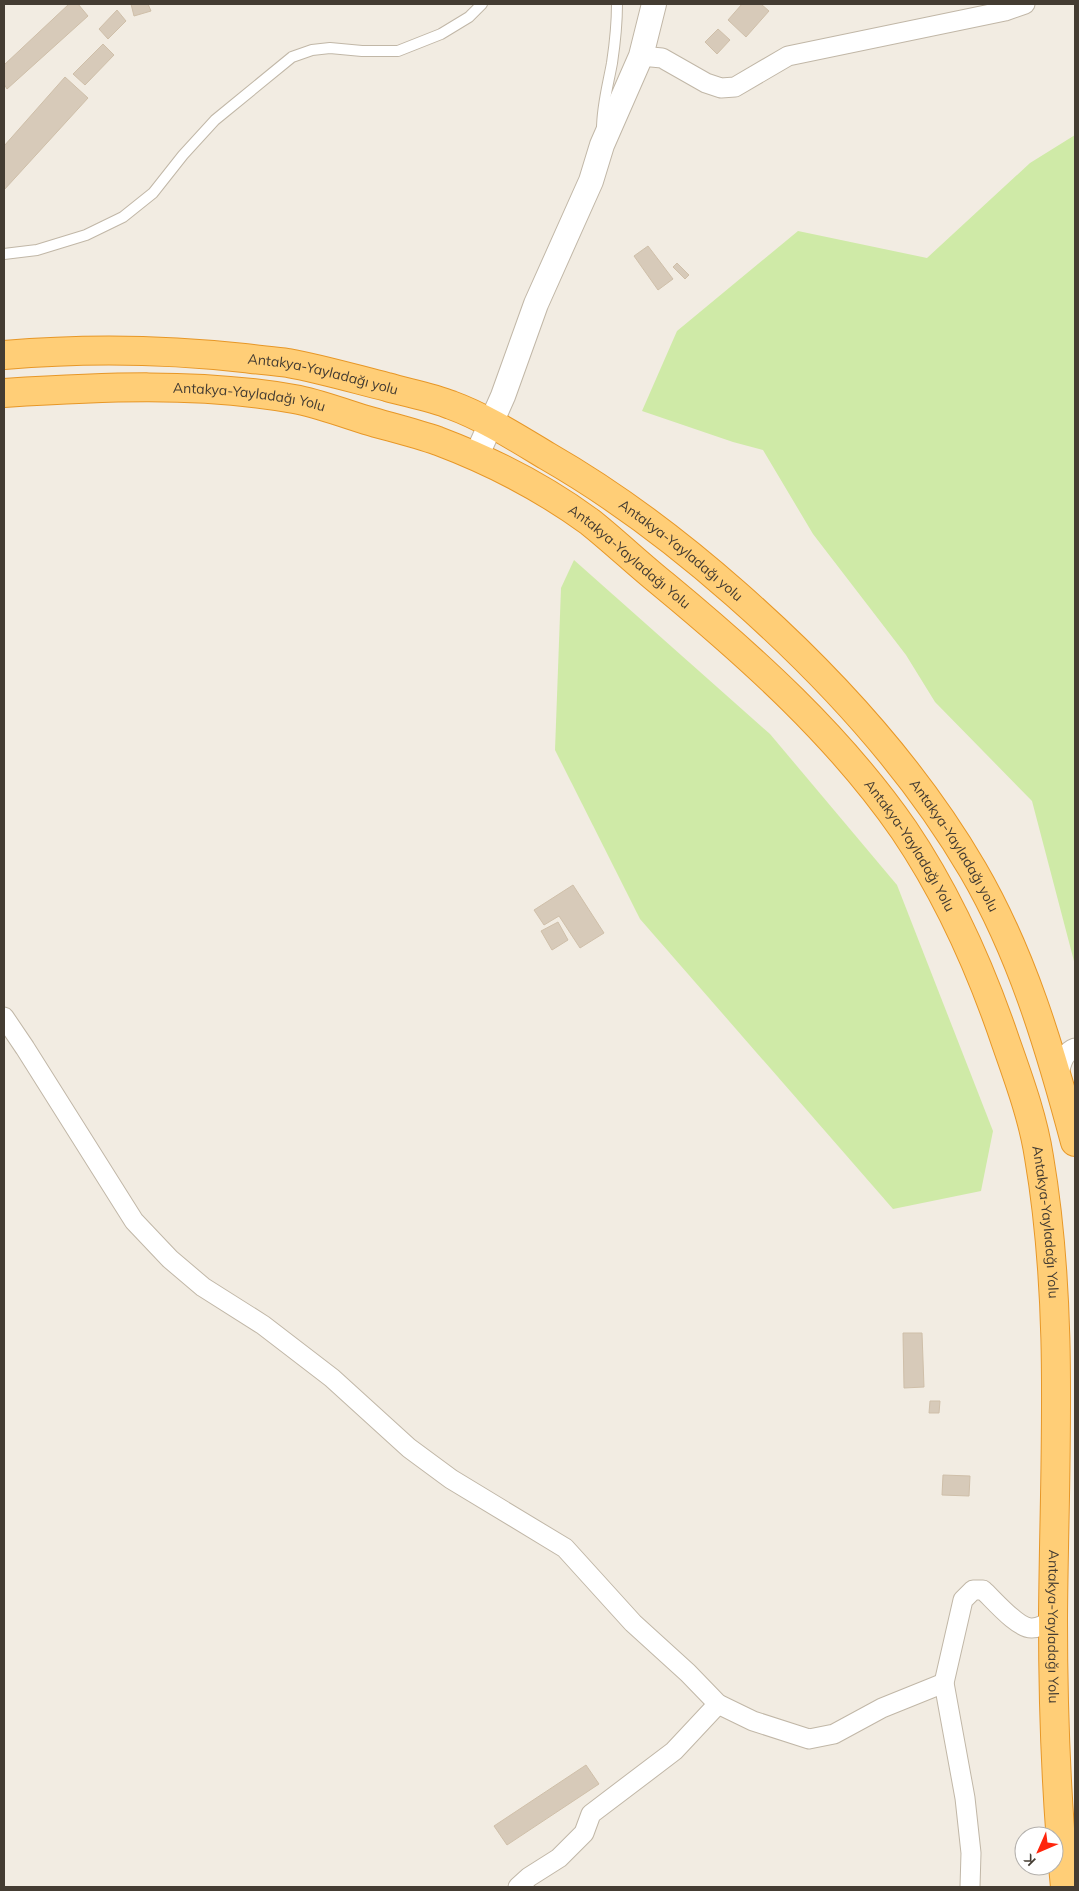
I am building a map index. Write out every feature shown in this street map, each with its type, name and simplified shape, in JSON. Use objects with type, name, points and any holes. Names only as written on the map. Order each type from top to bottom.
[{"type":"highway","name":"Antakya-Yayladağı yolu","points":[[4,355],[58,351],[140,350],[217,355],[287,363],[450,404],[490,424],[608,493],[683,548],[770,623],[833,685],[884,744],[923,795],[973,870],[1005,932],[1034,1003],[1058,1077],[1075,1142]]},
{"type":"highway","name":"Antakya-Yayladağı Yolu","points":[[4,393],[139,387],[235,391],[298,400],[435,440],[476,457],[547,494],[589,522],[703,617],[811,719],[859,771],[904,831],[939,887],[972,954],[998,1020],[1024,1096],[1038,1152],[1048,1221],[1056,1340],[1053,1618],[1056,1771],[1065,1887]]},
{"type":"street","points":[[476,457],[503,396],[536,304],[591,181],[602,145],[641,56],[654,4]]},
{"type":"street","points":[[641,56],[662,58],[706,83],[721,88],[735,86],[788,56],[1005,11],[1025,4]]},
{"type":"street","points":[[4,1017],[134,1221],[170,1258],[203,1287],[263,1325],[332,1378],[409,1448],[451,1479],[565,1548],[633,1622],[718,1704],[753,1721],[809,1739],[834,1734],[882,1708],[944,1683]]},
{"type":"street","points":[[1058,1077],[1065,1055],[1068,1050],[1075,1048]]},
{"type":"street","points":[[970,1887],[971,1853],[965,1798],[944,1683],[963,1600],[973,1590],[983,1590],[1021,1625],[1030,1628],[1041,1626],[1053,1618]]},
{"type":"street","points":[[518,1887],[529,1877],[559,1858],[584,1833],[591,1814],[674,1751],[718,1704]]},
{"type":"lane","points":[[4,254],[37,250],[86,235],[123,217],[153,193],[183,155],[215,120],[292,57],[312,50],[330,48],[398,51],[441,34],[469,17],[482,4]]},
{"type":"lane","points":[[602,145],[602,113],[613,54],[617,4]]},
{"type":"green space","points":[[1075,135],[1075,965],[1032,801],[935,702],[906,655],[813,534],[763,450],[733,442],[642,411],[677,331],[798,231],[927,258],[1030,163]]},
{"type":"green space","points":[[574,560],[770,734],[897,885],[993,1131],[981,1191],[893,1209],[640,919],[555,750],[561,588]]},
{"type":"building","points":[[69,4],[78,4],[88,16],[7,89],[4,84],[4,65]]},
{"type":"building","points":[[131,4],[148,4],[151,11],[134,16]]},
{"type":"building","points":[[742,4],[761,4],[769,11],[746,37],[728,20]]},
{"type":"building","points":[[117,10],[126,21],[108,39],[99,29]]},
{"type":"building","points":[[718,29],[730,40],[717,54],[705,42]]},
{"type":"building","points":[[103,44],[114,55],[85,85],[73,74]]},
{"type":"building","points":[[65,77],[88,98],[4,190],[4,146]]},
{"type":"building","points":[[648,246],[673,279],[658,290],[634,256]]},
{"type":"building","points":[[677,263],[689,275],[685,279],[673,267]]},
{"type":"building","points":[[573,885],[604,933],[580,948],[559,916],[544,925],[534,910]]},
{"type":"building","points":[[558,922],[568,940],[552,950],[541,931]]},
{"type":"building","points":[[903,1333],[922,1333],[924,1387],[904,1388]]},
{"type":"building","points":[[930,1401],[940,1401],[939,1413],[929,1413]]},
{"type":"building","points":[[943,1475],[970,1476],[969,1496],[942,1495]]},
{"type":"building","points":[[586,1765],[599,1784],[507,1845],[494,1826]]}]
